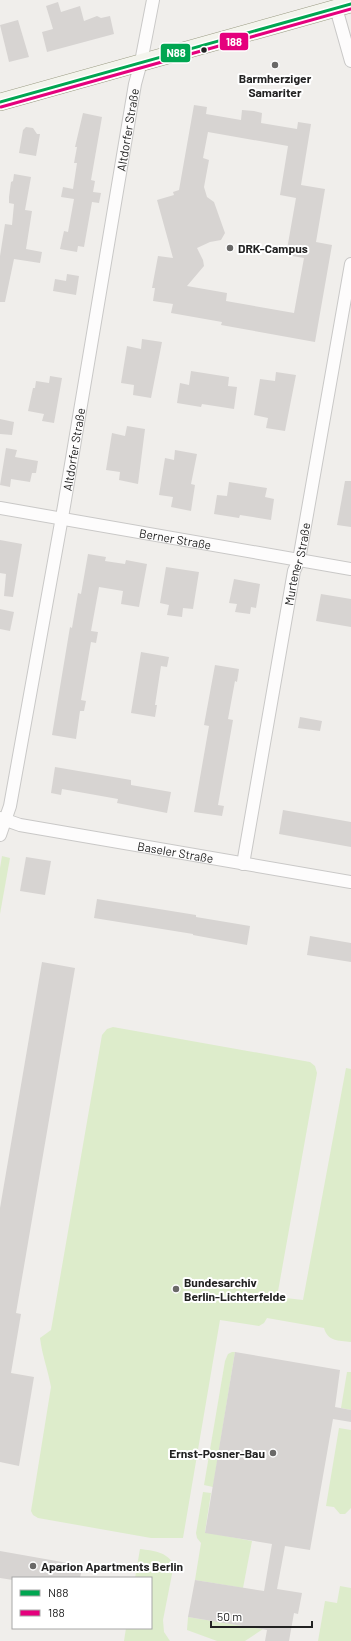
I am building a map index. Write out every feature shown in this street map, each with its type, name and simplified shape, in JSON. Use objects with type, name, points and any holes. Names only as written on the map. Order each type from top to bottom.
[{"type":"street","name":"Altdorfer Straße","points":[[0,836],[3,819],[10,806],[135,84],[141,62],[153,0]]},
{"type":"street","points":[[0,102],[344,6],[351,61]]},
{"type":"street","name":"Murtener Straße","points":[[243,864],[294,571],[299,560],[351,264]]},
{"type":"street","name":"Berner Straße","points":[[0,508],[351,569]]},
{"type":"street","name":"Baseler Straße","points":[[3,819],[20,825],[351,882]]},
{"type":"green space","points":[[2,856],[10,858],[0,914],[0,868]]},
{"type":"green space","points":[[113,1027],[310,1062],[315,1066],[317,1073],[277,1297],[303,1300],[346,1068],[351,1069],[351,1342],[334,1340],[328,1336],[324,1328],[267,1318],[264,1323],[259,1326],[220,1320],[183,1538],[151,1538],[38,1518],[33,1515],[31,1511],[51,1387],[40,1338],[51,1330],[102,1035],[107,1029]]},
{"type":"green space","points":[[235,1352],[213,1487],[204,1485],[225,1361],[228,1354]]},
{"type":"green space","points":[[347,1372],[351,1372],[351,1410],[341,1408]]},
{"type":"green space","points":[[339,1428],[351,1430],[351,1508],[345,1514],[340,1514],[334,1507],[326,1506]]},
{"type":"green space","points":[[203,1492],[211,1493],[205,1532],[252,1541],[243,1588],[195,1580],[201,1543],[197,1538],[196,1533]]},
{"type":"green space","points":[[140,1549],[155,1551],[163,1554],[167,1556],[174,1564],[163,1620],[164,1632],[170,1641],[124,1641],[126,1629],[152,1629],[152,1577],[135,1577]]},
{"type":"green space","points":[[340,1586],[351,1588],[351,1641],[318,1641],[325,1601],[337,1603]]},
{"type":"green space","points":[[188,1617],[263,1629],[245,1641],[217,1641],[187,1630]]},
{"type":"building","points":[[58,2],[61,12],[80,6],[84,21],[97,16],[101,18],[110,16],[114,34],[47,52],[42,32],[53,29],[46,6]]},
{"type":"building","points":[[18,20],[29,57],[9,62],[0,25]]},
{"type":"building","points":[[194,105],[207,107],[206,114],[241,120],[242,110],[262,113],[261,123],[297,129],[298,122],[311,124],[301,185],[325,189],[316,242],[332,245],[315,342],[221,325],[222,322],[171,313],[173,304],[153,301],[155,288],[152,288],[158,256],[173,258],[157,200],[174,195],[173,192],[179,190]],"holes":[[[208,132],[288,146],[280,195],[296,198],[286,255],[304,258],[294,313],[226,301],[227,293],[187,286],[204,266],[203,260],[197,248],[210,242],[221,240],[225,233],[214,202],[207,197],[204,187],[209,160],[203,158]]]},
{"type":"building","points":[[83,113],[102,117],[91,180],[95,181],[93,192],[101,193],[99,203],[92,202],[84,247],[78,246],[77,252],[60,249],[64,231],[68,232],[74,199],[61,197],[63,187],[73,189],[77,163],[74,163],[77,147],[75,147]]},
{"type":"building","points":[[26,127],[33,128],[37,134],[40,134],[36,156],[19,153],[23,130]]},
{"type":"building","points":[[14,174],[31,177],[25,210],[32,211],[26,249],[42,252],[40,263],[14,259],[5,302],[0,302],[0,256],[5,224],[12,225],[14,204],[9,203],[9,197],[11,182],[13,181]]},
{"type":"building","points":[[67,274],[79,276],[76,295],[53,291],[55,279],[66,281]]},
{"type":"building","points":[[142,339],[162,342],[151,398],[133,395],[134,385],[121,383],[127,346],[141,349]]},
{"type":"building","points":[[191,371],[229,377],[228,386],[237,387],[234,409],[202,404],[201,407],[177,403],[180,383],[189,385]]},
{"type":"building","points":[[276,372],[296,375],[285,431],[266,428],[268,418],[254,415],[260,379],[275,381]]},
{"type":"building","points":[[50,376],[62,378],[54,423],[42,421],[44,414],[28,411],[36,381],[49,383]]},
{"type":"building","points":[[0,419],[14,422],[12,435],[0,434]]},
{"type":"building","points":[[127,426],[145,429],[138,484],[119,480],[120,472],[106,470],[112,433],[125,436]]},
{"type":"building","points":[[6,448],[17,450],[15,457],[38,461],[36,473],[32,473],[30,482],[11,479],[10,487],[0,485]]},
{"type":"building","points":[[175,450],[197,454],[191,484],[195,485],[191,511],[171,507],[173,497],[159,495],[165,458],[174,460]]},
{"type":"building","points":[[345,481],[351,481],[351,527],[337,525]]},
{"type":"building","points":[[229,482],[267,488],[265,497],[274,499],[271,520],[240,515],[239,518],[214,514],[217,495],[227,496]]},
{"type":"building","points":[[0,540],[22,544],[13,597],[4,596],[6,574],[0,573]]},
{"type":"building","points":[[88,554],[106,557],[105,561],[125,564],[126,560],[147,564],[139,607],[121,604],[123,591],[99,587],[91,631],[98,632],[96,643],[91,642],[81,700],[86,701],[84,711],[80,711],[76,739],[52,735],[70,627],[72,628],[78,593],[81,594]]},
{"type":"building","points":[[166,567],[199,572],[193,609],[183,608],[182,617],[167,615],[169,605],[160,603]]},
{"type":"building","points":[[234,579],[260,584],[256,608],[251,607],[250,614],[235,612],[237,604],[229,603]]},
{"type":"building","points":[[321,594],[351,599],[351,627],[316,621]]},
{"type":"building","points":[[0,609],[14,612],[10,631],[0,629]]},
{"type":"building","points":[[141,652],[169,657],[167,667],[161,666],[155,705],[157,705],[155,717],[131,713]]},
{"type":"building","points":[[215,665],[239,669],[237,682],[235,681],[228,719],[233,720],[218,805],[224,806],[222,816],[194,812],[209,726],[204,725]]},
{"type":"building","points":[[300,717],[322,721],[320,731],[298,728]]},
{"type":"building","points":[[55,767],[131,780],[131,785],[171,792],[167,813],[117,803],[118,799],[62,789],[61,795],[51,793]]},
{"type":"building","points":[[283,810],[351,822],[351,847],[279,834]]},
{"type":"building","points":[[26,857],[51,861],[45,895],[20,891]]},
{"type":"building","points":[[97,899],[196,915],[196,917],[250,926],[247,945],[193,934],[94,918]]},
{"type":"building","points":[[310,936],[351,943],[351,962],[307,955]]},
{"type":"building","points":[[42,962],[75,968],[16,1313],[21,1314],[11,1373],[34,1377],[19,1466],[0,1462],[0,1208]]},
{"type":"building","name":"Ernst-Posner-Bau","points":[[235,1352],[340,1370],[335,1407],[351,1410],[351,1422],[333,1419],[310,1550],[285,1546],[277,1589],[302,1593],[298,1614],[294,1613],[289,1641],[265,1641],[267,1630],[188,1617],[195,1580],[264,1591],[272,1544],[205,1533]]},
{"type":"building","name":"Aparion Apartments Berlin","points":[[0,1551],[79,1565],[78,1568],[82,1569],[80,1577],[12,1577],[12,1580],[0,1578]]},
{"type":"transit line","name":"N88","points":[[0,102],[351,4]]},
{"type":"transit line","name":"188","points":[[1,107],[351,9]]},
{"type":"place","name":"Barmherziger Samariter","points":[[275,65]]},
{"type":"place","name":"DRK-Campus","points":[[230,248]]},
{"type":"place","name":"Bundesarchiv Berlin-Lichterfelde","points":[[176,1289]]},
{"type":"place","name":"Ernst-Posner-Bau","points":[[273,1453]]},
{"type":"place","name":"Aparion Apartments Berlin","points":[[33,1566]]}]
